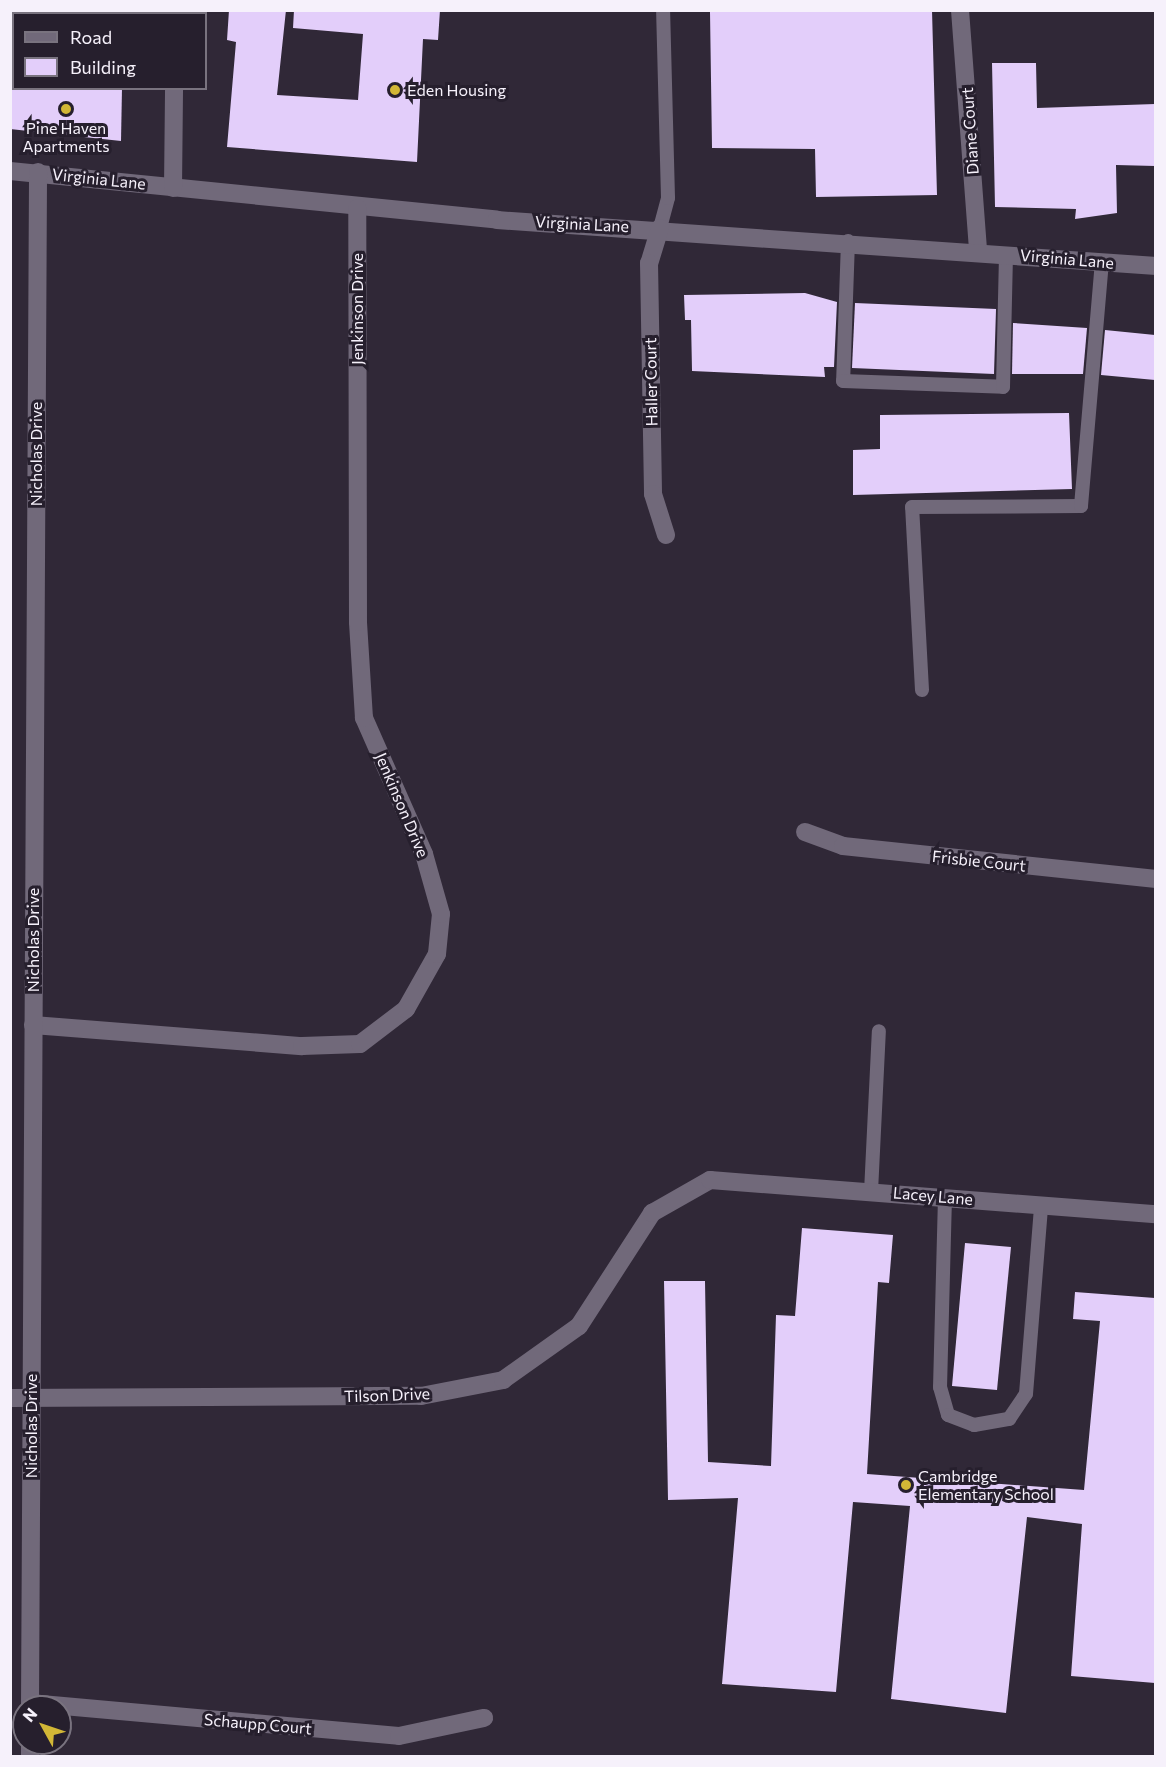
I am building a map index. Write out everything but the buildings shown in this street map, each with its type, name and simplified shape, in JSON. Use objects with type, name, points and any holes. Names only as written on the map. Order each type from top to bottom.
[{"type":"street","name":"Diane Court","points":[[960,10],[978,252]]},
{"type":"street","points":[[173,188],[174,90]]},
{"type":"street","name":"Virginia Lane","points":[[10,171],[38,172],[357,208],[848,241],[1155,266]]},
{"type":"street","name":"Nicholas Drive","points":[[30,1695],[38,172]]},
{"type":"street","name":"Jenkinson Drive","points":[[33,1025],[302,1046],[360,1044],[406,1009],[437,954],[441,914],[424,854],[364,718],[358,622],[357,208]]},
{"type":"street","name":"Haller Court","points":[[660,228],[649,263],[652,494],[666,535]]},
{"type":"street","name":"Frisbie Court","points":[[805,832],[843,846],[1155,879]]},
{"type":"street","name":"Tilson Drive","points":[[10,1398],[421,1396],[503,1380],[579,1326],[652,1213],[710,1180]]},
{"type":"street","name":"Lacey Lane","points":[[710,1180],[1155,1214]]},
{"type":"street","name":"Schaupp Court","points":[[72,1709],[399,1736],[484,1718]]},
{"type":"lane","points":[[660,228],[668,198],[663,10]]},
{"type":"lane","points":[[848,241],[843,381],[1002,387],[1006,254]]},
{"type":"lane","points":[[922,690],[912,507],[1081,506],[1102,262]]},
{"type":"lane","points":[[871,1192],[879,1031]]},
{"type":"lane","points":[[945,1197],[940,1387],[948,1415],[974,1425],[1009,1419],[1026,1394],[1041,1206]]},
{"type":"place","name":"Eden Housing","points":[[395,90]]},
{"type":"place","name":"Pine Haven Apartments","points":[[66,109]]},
{"type":"place","name":"Cambridge Elementary School","points":[[906,1485]]}]
